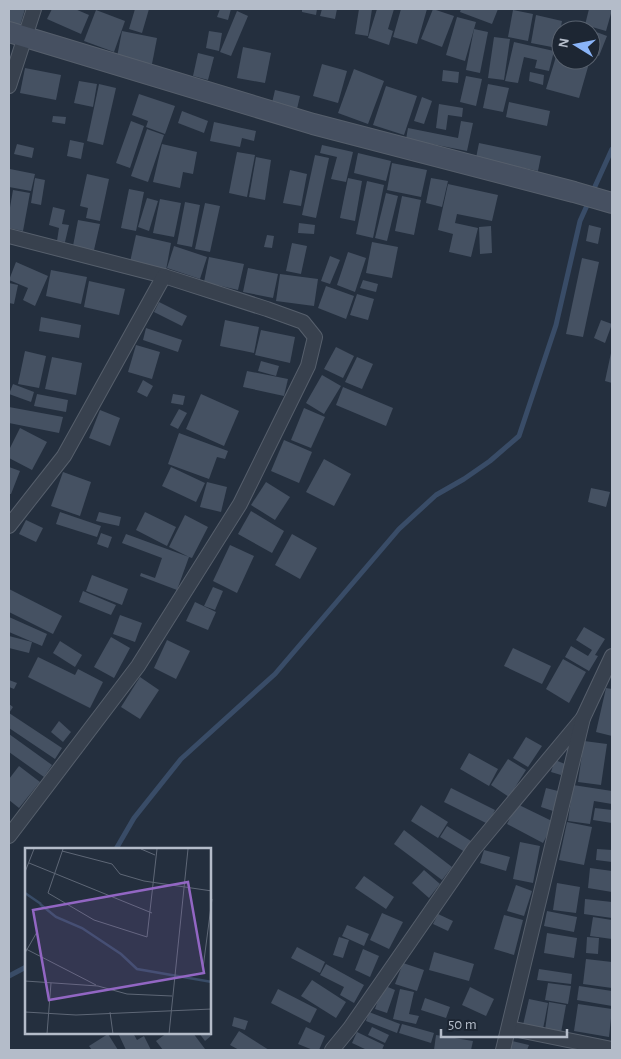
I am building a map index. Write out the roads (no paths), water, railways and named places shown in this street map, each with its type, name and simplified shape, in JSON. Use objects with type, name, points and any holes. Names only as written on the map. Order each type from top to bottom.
[{"type":"street","points":[[9,86],[17,35],[34,9]]},
{"type":"street","points":[[17,35],[313,124],[612,203]]},
{"type":"street","points":[[9,236],[164,276],[304,322],[315,337],[308,366],[240,504],[138,666],[9,836]]},
{"type":"street","points":[[9,526],[64,456],[164,276]]},
{"type":"street","points":[[503,1050],[583,718],[612,656]]},
{"type":"street","points":[[332,1050],[350,1028],[474,849],[583,718]]},
{"type":"street","points":[[509,1028],[612,1049]]},
{"type":"waterway","points":[[592,193],[612,149]]},
{"type":"waterway","points":[[117,848],[134,818],[181,759],[275,674],[399,529],[436,495],[490,461],[519,436],[556,325],[580,221],[589,201]]},
{"type":"waterway","points":[[9,976],[25,968]]}]
